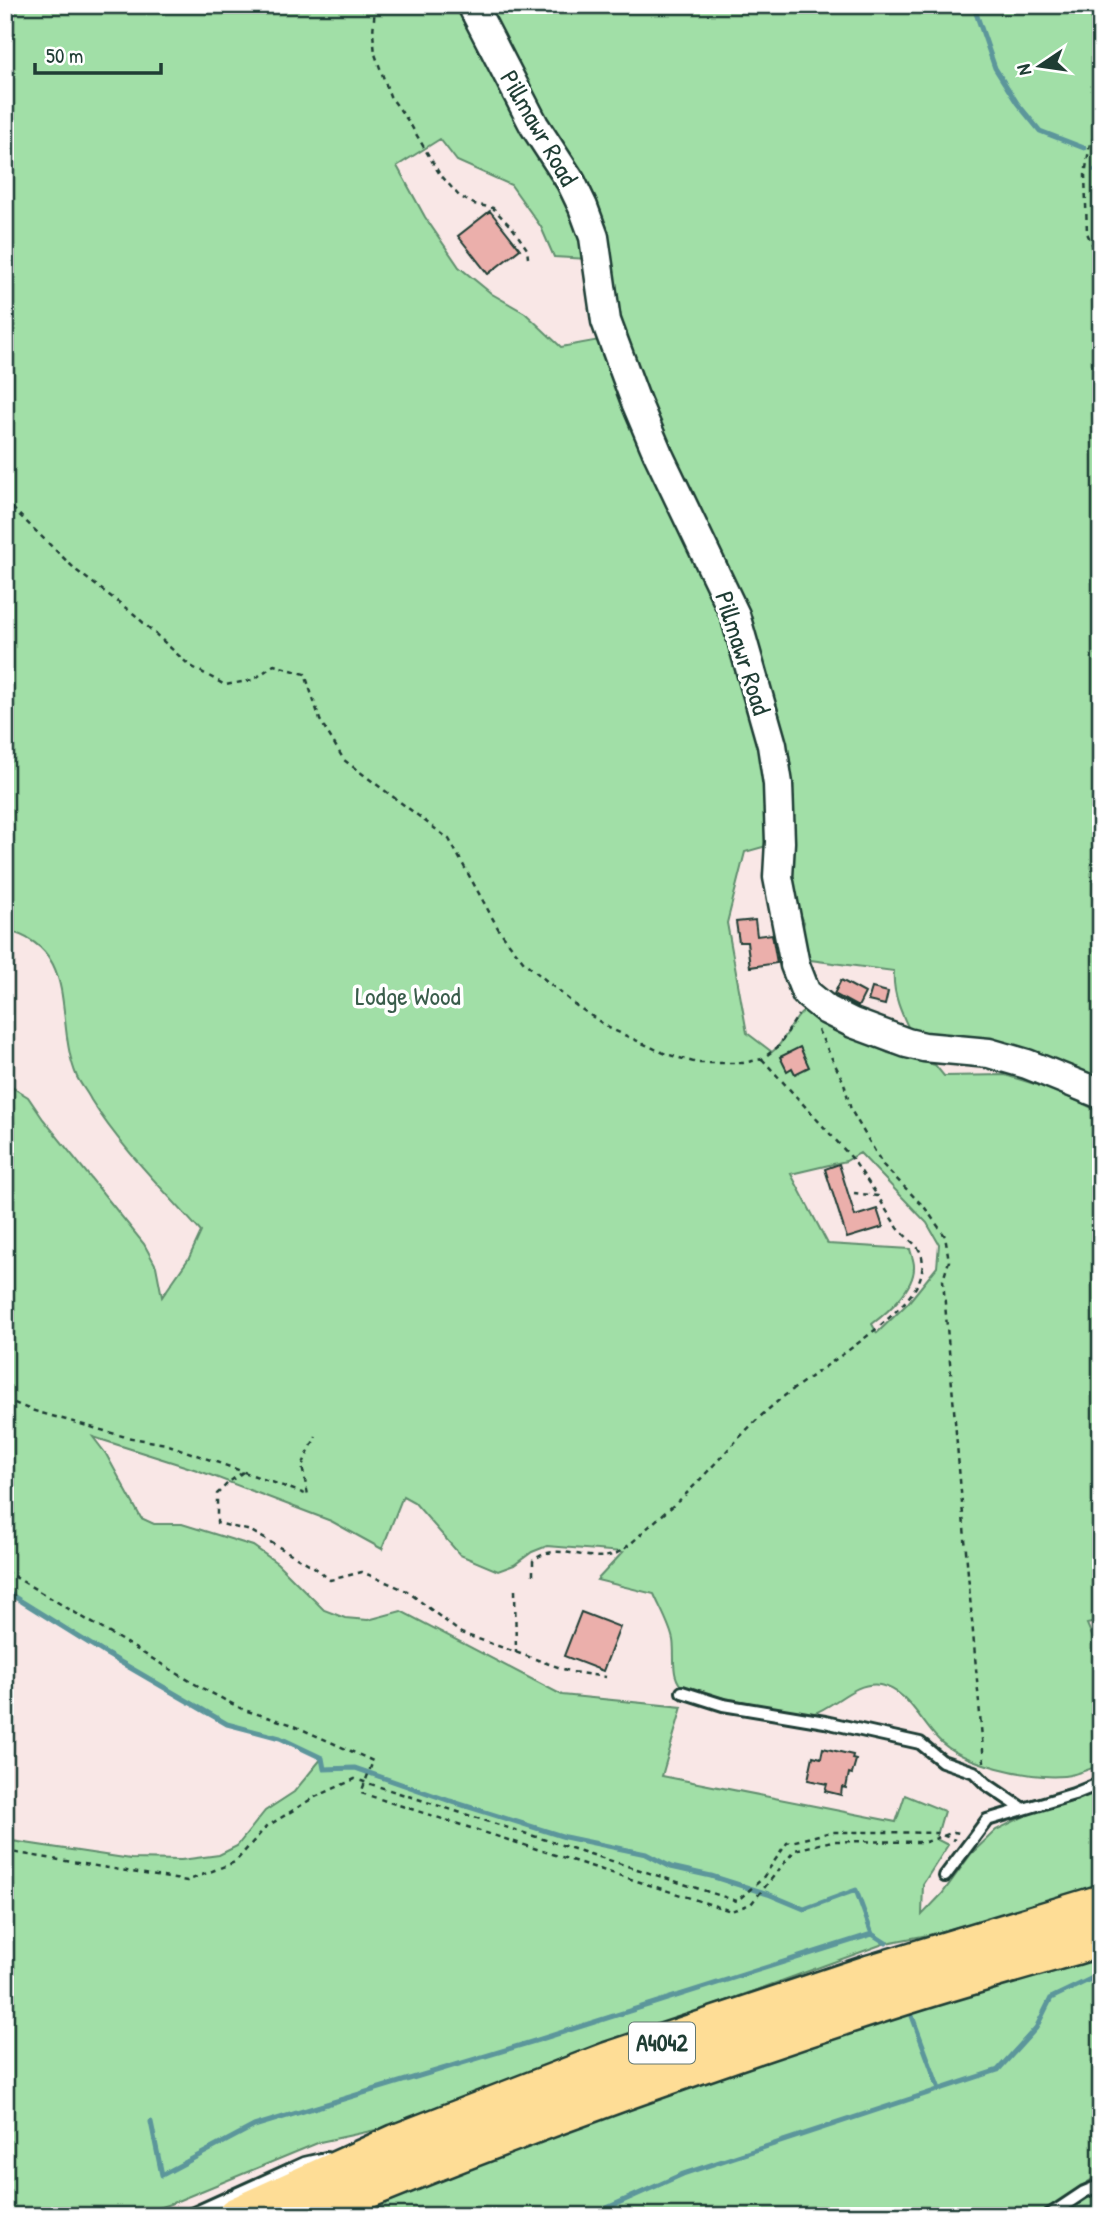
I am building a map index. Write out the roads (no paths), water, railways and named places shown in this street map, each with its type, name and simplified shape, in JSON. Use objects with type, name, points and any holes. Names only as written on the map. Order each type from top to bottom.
[{"type":"highway","name":"A4042","points":[[236,2216],[397,2143],[609,2061],[870,1974],[1101,1905]]},
{"type":"highway","name":"A4042","points":[[303,2216],[418,2167],[617,2093],[875,2005],[1101,1938]]},
{"type":"street","name":"Pillmawr Road","points":[[472,5],[522,104],[571,182],[583,207],[594,237],[606,321],[632,392],[658,454],[735,615],[772,745],[778,784],[778,877],[795,965],[806,993],[827,1010],[853,1023],[907,1043],[989,1053],[1027,1064],[1101,1094]]},
{"type":"lane","points":[[682,1692],[723,1705],[825,1722],[920,1743],[942,1761],[974,1772],[986,1784],[1023,1809]]},
{"type":"lane","points":[[945,1876],[966,1840],[987,1820],[1074,1794],[1101,1783]]},
{"type":"lane","points":[[187,2216],[304,2163],[397,2143]]},
{"type":"lane","points":[[1048,2216],[1084,2192],[1101,2185]]},
{"type":"waterway","points":[[971,5],[995,68],[1017,103],[1040,131],[1084,148]]},
{"type":"waterway","points":[[1095,170],[1101,172]]},
{"type":"waterway","points":[[5,1591],[227,1724],[280,1738],[322,1758],[324,1769],[355,1768],[565,1837],[646,1854],[671,1867],[711,1876],[804,1909],[856,1890],[872,1934],[886,1943]]},
{"type":"waterway","points":[[151,2122],[162,2175],[254,2126],[538,2040],[872,1934]]},
{"type":"waterway","points":[[589,2216],[683,2174],[998,2070],[1036,2028],[1051,1998],[1101,1974]]},
{"type":"waterway","points":[[912,2016],[939,2089]]},
{"type":"park label","name":"Lodge Wood","points":[[408,996]]}]
